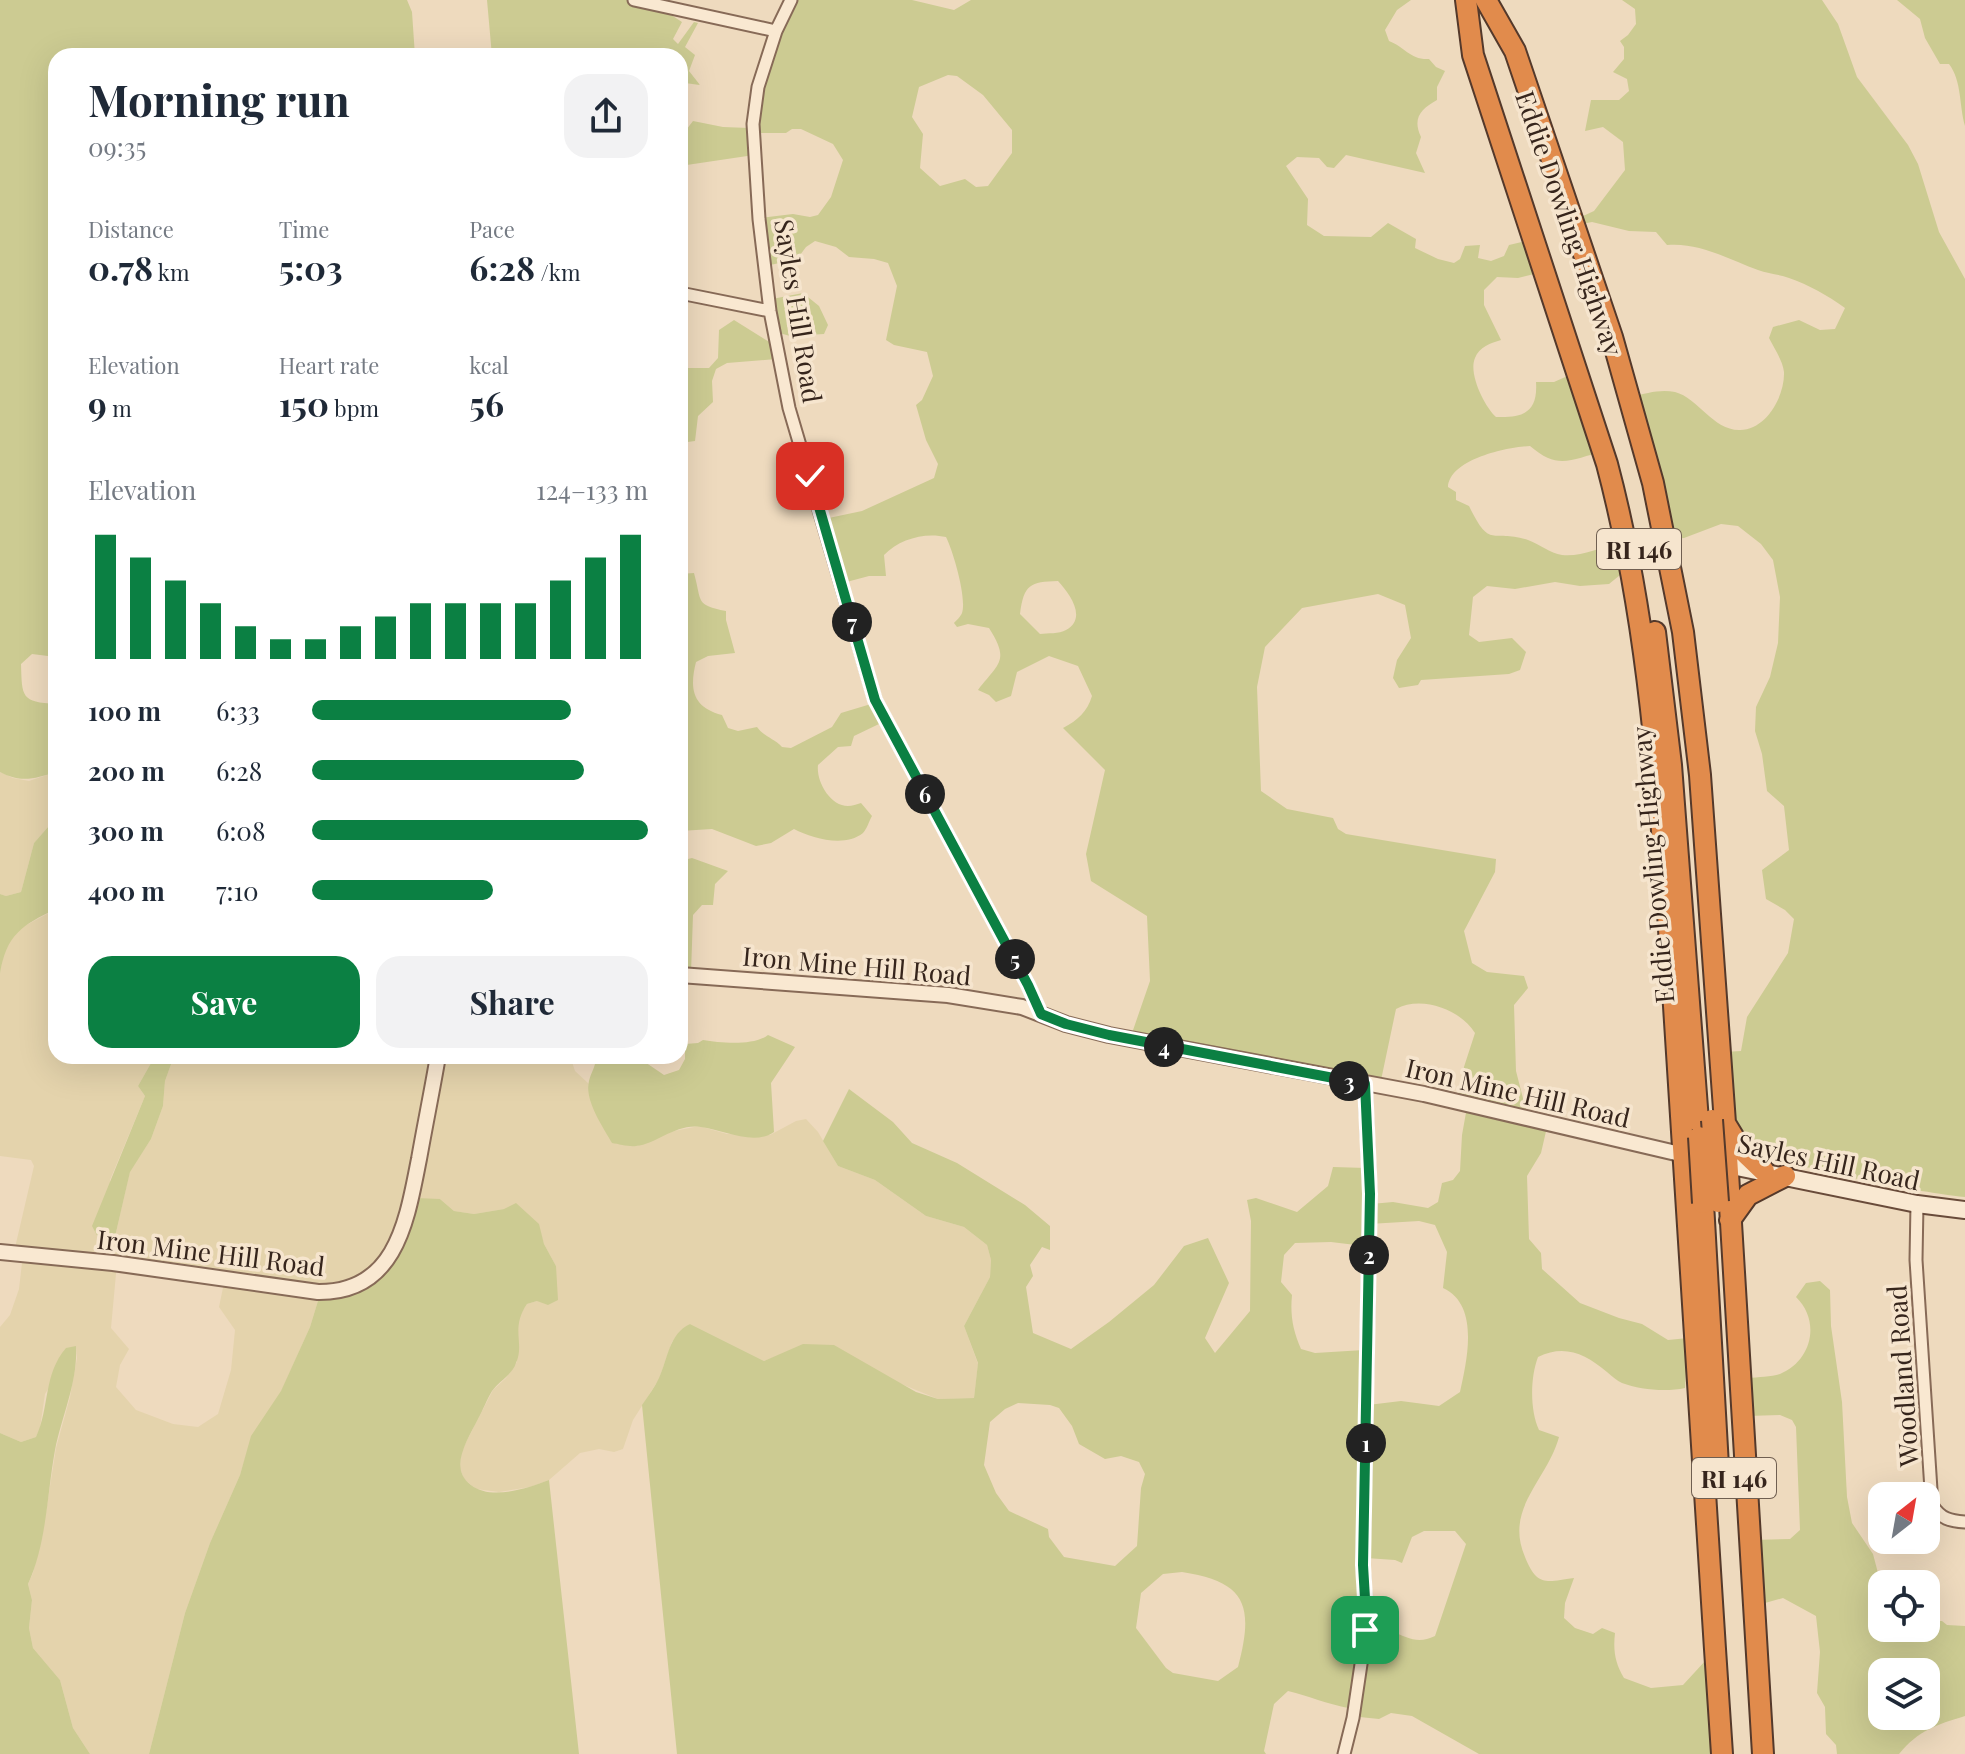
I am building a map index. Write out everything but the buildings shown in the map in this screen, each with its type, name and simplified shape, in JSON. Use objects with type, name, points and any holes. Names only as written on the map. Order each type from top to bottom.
[{"type":"highway","name":"Eddie Dowling Highway","points":[[1467,0],[1593,374],[1618,455],[1636,530],[1657,642],[1712,1121]]},
{"type":"highway","points":[[1467,0],[1473,55],[1614,488],[1631,569],[1646,668],[1658,777],[1722,1754]]},
{"type":"highway","name":"Eddie Dowling Highway","points":[[1486,0],[1633,450],[1653,541],[1681,716],[1712,1121],[1711,1202],[1734,1754]]},
{"type":"highway","points":[[1712,1121],[1727,1165],[1763,1754]]},
{"type":"highway","points":[[1712,1121],[1764,1171]]},
{"type":"highway","points":[[1730,1220],[1748,1195],[1785,1176]]},
{"type":"highway","name":"Eddie Dowling Highway","points":[[1711,1202],[1751,1754]]},
{"type":"main road","name":"Sayles Hill Road","points":[[1727,1165],[1917,1204],[1965,1210]]},
{"type":"street","points":[[634,0],[776,31]]},
{"type":"street","name":"Sayles Hill Road","points":[[791,0],[776,31],[758,87],[753,124],[759,219],[770,311],[789,408],[875,700],[1041,1014]]},
{"type":"street","points":[[688,295],[770,311]]},
{"type":"street","name":"Iron Mine Hill Road","points":[[688,976],[948,995],[1022,1007],[1066,1024],[1121,1038],[1439,1097],[1684,1155]]},
{"type":"street","name":"Iron Mine Hill Road","points":[[0,1252],[113,1263],[318,1292],[339,1291],[358,1284],[388,1259],[407,1221],[436,1064]]},
{"type":"street","points":[[1344,1754],[1353,1718],[1366,1615],[1363,1565],[1370,1194],[1365,1084]]},
{"type":"street","name":"Sayles Hill Road","points":[[1684,1155],[1727,1165]]},
{"type":"street","name":"Woodland Road","points":[[1917,1204],[1916,1260],[1932,1505],[1948,1521],[1965,1522]]},
{"type":"shaded area","points":[[0,0],[407,0],[412,12],[414,48],[48,48],[48,656],[32,654],[21,664],[26,696],[36,702],[48,703],[48,774],[28,779],[0,772]]},
{"type":"shaded area","points":[[487,0],[648,0],[682,22],[673,39],[678,44],[694,22],[698,23],[686,48],[491,48]]},
{"type":"shaded area","points":[[791,0],[912,0],[954,10],[971,0],[1411,0],[1397,10],[1385,30],[1389,41],[1412,55],[1429,59],[1445,71],[1437,87],[1437,100],[1426,107],[1417,124],[1421,137],[1416,153],[1425,173],[1346,155],[1334,168],[1327,167],[1319,158],[1297,157],[1286,166],[1308,199],[1307,225],[1324,236],[1371,237],[1388,223],[1416,239],[1415,248],[1454,263],[1460,259],[1465,246],[1480,245],[1478,258],[1491,261],[1504,256],[1509,245],[1539,238],[1550,270],[1518,278],[1497,277],[1484,290],[1484,305],[1501,340],[1477,354],[1473,365],[1476,381],[1487,406],[1496,417],[1514,416],[1532,407],[1536,382],[1554,382],[1581,370],[1605,451],[1558,461],[1530,446],[1508,449],[1469,462],[1451,477],[1448,487],[1456,492],[1456,500],[1469,506],[1482,529],[1488,533],[1528,540],[1562,555],[1583,553],[1617,543],[1630,567],[1609,584],[1580,586],[1555,582],[1515,589],[1487,586],[1473,597],[1469,635],[1479,642],[1512,638],[1526,652],[1520,670],[1509,674],[1421,680],[1418,685],[1399,688],[1393,678],[1397,660],[1411,638],[1405,605],[1378,594],[1302,608],[1265,647],[1257,687],[1261,791],[1287,809],[1333,818],[1338,829],[1346,834],[1496,859],[1495,872],[1464,931],[1472,963],[1487,972],[1524,976],[1528,988],[1514,1005],[1516,1071],[1527,1114],[1547,1127],[1541,1153],[1527,1176],[1529,1239],[1541,1253],[1542,1269],[1580,1303],[1642,1324],[1668,1340],[1688,1338],[1685,1388],[1678,1389],[1645,1389],[1622,1383],[1591,1360],[1566,1351],[1538,1357],[1532,1394],[1536,1422],[1539,1430],[1559,1437],[1523,1509],[1520,1540],[1529,1567],[1538,1578],[1549,1581],[1574,1578],[1565,1603],[1564,1618],[1575,1628],[1593,1634],[1602,1628],[1615,1633],[1615,1656],[1624,1678],[1651,1688],[1683,1685],[1706,1660],[1712,1754],[1479,1754],[1412,1716],[1391,1713],[1379,1719],[1350,1716],[1348,1708],[1288,1691],[1274,1704],[1264,1751],[1266,1754],[677,1754],[642,1405],[657,1381],[670,1347],[683,1328],[690,1324],[764,1361],[803,1344],[834,1345],[916,1392],[938,1399],[974,1398],[978,1363],[964,1326],[990,1277],[991,1260],[987,1245],[964,1227],[926,1216],[875,1180],[838,1166],[823,1141],[849,1089],[893,1122],[912,1143],[957,1163],[1025,1205],[1050,1226],[1050,1250],[1042,1247],[1030,1265],[1033,1276],[1026,1287],[1033,1333],[1071,1349],[1154,1285],[1184,1246],[1208,1238],[1229,1283],[1205,1338],[1215,1353],[1250,1311],[1251,1221],[1247,1200],[1256,1198],[1297,1212],[1328,1186],[1333,1167],[1366,1168],[1371,1204],[1393,1202],[1428,1208],[1438,1202],[1442,1183],[1453,1180],[1460,1171],[1467,1107],[1457,1101],[1475,1033],[1460,1017],[1439,1007],[1417,1003],[1396,1009],[1380,1085],[1131,1036],[1150,981],[1147,916],[1091,881],[1086,854],[1105,770],[1063,728],[1081,715],[1092,696],[1078,666],[1049,656],[1017,672],[1011,696],[996,702],[978,690],[999,661],[999,648],[989,628],[968,624],[957,627],[954,623],[962,613],[963,597],[946,537],[930,535],[905,541],[884,555],[886,576],[869,576],[839,584],[824,519],[862,511],[934,478],[938,464],[926,440],[916,405],[922,400],[933,376],[927,352],[894,345],[886,340],[897,286],[888,263],[849,257],[836,247],[815,241],[797,259],[766,266],[760,218],[818,215],[831,197],[843,160],[833,144],[801,129],[786,133],[755,133],[754,155],[688,165],[688,128],[693,121],[749,128]],"holes":[[[948,75],[957,76],[983,95],[1012,130],[1012,153],[988,186],[976,187],[965,179],[940,186],[920,168],[923,134],[912,117],[919,87]],[[1058,581],[1071,599],[1076,619],[1066,630],[1040,634],[1020,614],[1024,596],[1035,584]],[[1419,1221],[1435,1225],[1447,1252],[1443,1288],[1455,1296],[1462,1307],[1468,1334],[1460,1392],[1439,1406],[1401,1401],[1368,1405],[1364,1350],[1315,1353],[1301,1349],[1293,1323],[1292,1295],[1281,1282],[1284,1255],[1295,1243],[1331,1242],[1364,1246],[1369,1224]],[[1018,1403],[1059,1408],[1072,1426],[1079,1444],[1105,1459],[1121,1456],[1139,1462],[1145,1474],[1141,1488],[1137,1546],[1115,1566],[1064,1557],[1049,1537],[1048,1529],[1009,1511],[996,1493],[984,1465],[990,1422]],[[1424,1531],[1455,1531],[1466,1544],[1435,1636],[1418,1640],[1390,1631],[1363,1629],[1366,1558],[1402,1563],[1412,1537]],[[1182,1572],[1204,1576],[1233,1590],[1240,1600],[1245,1628],[1238,1667],[1218,1681],[1173,1673],[1136,1628],[1141,1593],[1163,1574]]]},
{"type":"shaded area","points":[[1622,0],[1822,0],[1838,24],[1857,77],[1908,145],[1918,164],[1939,232],[1965,279],[1965,1197],[1850,1177],[1760,1153],[1747,1145],[1731,1113],[1724,1052],[1741,1051],[1747,1017],[1788,953],[1794,919],[1766,899],[1762,870],[1789,850],[1784,806],[1767,791],[1755,731],[1756,707],[1770,677],[1778,643],[1780,597],[1773,560],[1761,544],[1738,526],[1721,524],[1684,538],[1671,539],[1632,397],[1659,391],[1675,392],[1691,400],[1721,425],[1730,429],[1749,429],[1758,425],[1772,410],[1781,391],[1784,372],[1769,338],[1773,327],[1799,320],[1820,330],[1835,329],[1845,308],[1789,278],[1702,249],[1667,245],[1656,232],[1629,231],[1592,222],[1572,226],[1570,222],[1594,211],[1625,170],[1623,142],[1603,127],[1585,131],[1591,100],[1619,100],[1629,91],[1627,79],[1613,72],[1624,59],[1624,47],[1620,41],[1636,24],[1635,9]]},
{"type":"shaded area","points":[[1897,0],[1965,0],[1965,126],[1953,71],[1949,64],[1940,64],[1925,38],[1920,19]]},
{"type":"shaded area","points":[[688,49],[695,55],[689,71],[700,85],[688,83]]},
{"type":"shaded area","points":[[803,293],[819,306],[828,325],[824,334],[790,336],[776,332],[772,299]]},
{"type":"shaded area","points":[[734,320],[779,348],[776,359],[727,363],[716,369],[712,381],[713,402],[698,416],[695,441],[688,442],[688,368],[709,368],[718,358],[719,330]]},
{"type":"shaded area","points":[[688,573],[694,573],[704,604],[726,611],[735,653],[708,656],[696,662],[693,681],[699,702],[722,715],[728,728],[738,731],[757,727],[782,747],[791,748],[832,727],[841,713],[871,704],[879,724],[854,736],[851,746],[838,747],[818,765],[822,785],[835,802],[850,806],[861,803],[872,816],[863,833],[838,841],[810,836],[794,829],[771,843],[756,846],[712,829],[688,830]]},
{"type":"shaded area","points":[[0,772],[29,781],[48,775],[48,827],[34,843],[21,892],[6,896],[0,894]]},
{"type":"shaded area","points":[[48,827],[48,913],[25,926],[11,941],[0,974],[0,894],[6,896],[21,892],[34,843]]},
{"type":"shaded area","points":[[688,859],[728,871],[715,884],[713,905],[702,905],[693,915],[691,973],[688,973]]},
{"type":"shaded area","points":[[48,913],[48,1064],[150,1064],[138,1086],[145,1096],[110,1180],[114,1241],[130,1171],[151,1139],[163,1106],[165,1081],[171,1064],[573,1064],[575,1071],[588,1083],[593,1107],[637,1146],[669,1132],[699,1126],[727,1134],[770,1135],[806,1119],[818,1132],[838,1166],[875,1180],[926,1216],[964,1227],[987,1245],[991,1260],[990,1277],[964,1326],[978,1364],[974,1398],[938,1399],[899,1383],[777,1356],[764,1361],[690,1324],[672,1342],[659,1379],[633,1420],[623,1449],[580,1453],[549,1480],[530,1487],[499,1492],[476,1489],[464,1479],[460,1468],[462,1450],[493,1390],[517,1362],[518,1318],[527,1304],[537,1301],[556,1266],[538,1224],[504,1209],[474,1214],[454,1211],[440,1199],[380,1267],[321,1291],[310,1327],[281,1392],[252,1436],[240,1475],[210,1543],[185,1613],[149,1754],[90,1754],[73,1728],[60,1680],[33,1648],[29,1628],[32,1600],[28,1584],[46,1512],[56,1448],[70,1397],[76,1346],[45,1394],[36,1437],[21,1442],[0,1433],[0,1327],[10,1315],[19,1289],[23,1254],[14,1252],[34,1166],[31,1160],[0,1156],[0,974],[3,954],[21,928]],"holes":[[[117,1263],[225,1278],[219,1307],[235,1330],[231,1370],[218,1414],[198,1427],[173,1424],[136,1410],[116,1387],[120,1365],[129,1349],[111,1328]]]},
{"type":"shaded area","points":[[768,1035],[795,1047],[771,1083],[774,1132],[757,1138],[692,1127],[644,1144],[630,1146],[612,1143],[589,1096],[589,1081],[595,1064],[648,1064],[664,1075],[688,1064],[688,1044],[703,1040],[746,1042]]},
{"type":"shaded area","points":[[150,1064],[171,1064],[165,1081],[163,1106],[151,1139],[130,1172],[114,1241],[100,1241],[92,1226],[145,1096],[138,1086]]},
{"type":"shaded area","points":[[416,1198],[440,1199],[454,1211],[474,1214],[504,1209],[516,1203],[539,1224],[544,1244],[556,1266],[558,1300],[548,1305],[537,1301],[527,1304],[519,1321],[516,1363],[490,1394],[465,1444],[460,1462],[464,1478],[479,1490],[510,1492],[549,1480],[579,1754],[149,1754],[185,1613],[210,1543],[240,1475],[251,1436],[281,1391],[310,1327],[321,1291],[380,1267]]},
{"type":"shaded area","points":[[1820,1281],[1830,1290],[1831,1326],[1842,1402],[1847,1497],[1852,1523],[1868,1547],[1868,1554],[1873,1554],[1877,1570],[1868,1570],[1868,1642],[1940,1642],[1940,1621],[1947,1625],[1965,1626],[1965,1716],[1940,1724],[1940,1658],[1868,1658],[1868,1730],[1928,1730],[1899,1754],[1837,1754],[1836,1745],[1826,1734],[1825,1707],[1817,1693],[1820,1652],[1816,1616],[1783,1598],[1758,1605],[1753,1540],[1790,1539],[1800,1530],[1796,1427],[1792,1420],[1780,1415],[1747,1416],[1748,1378],[1780,1374],[1800,1360],[1806,1350],[1809,1317],[1796,1297],[1806,1283]]},
{"type":"shaded area","points":[[76,1346],[75,1373],[55,1450],[43,1535],[28,1584],[32,1600],[29,1628],[33,1648],[60,1680],[73,1728],[90,1754],[0,1754],[0,1433],[21,1442],[36,1437],[54,1369],[66,1348]]},
{"type":"route","points":[[810,476],[875,700],[1041,1014],[1109,1035],[1365,1084],[1370,1194],[1363,1565],[1365,1630]]}]
